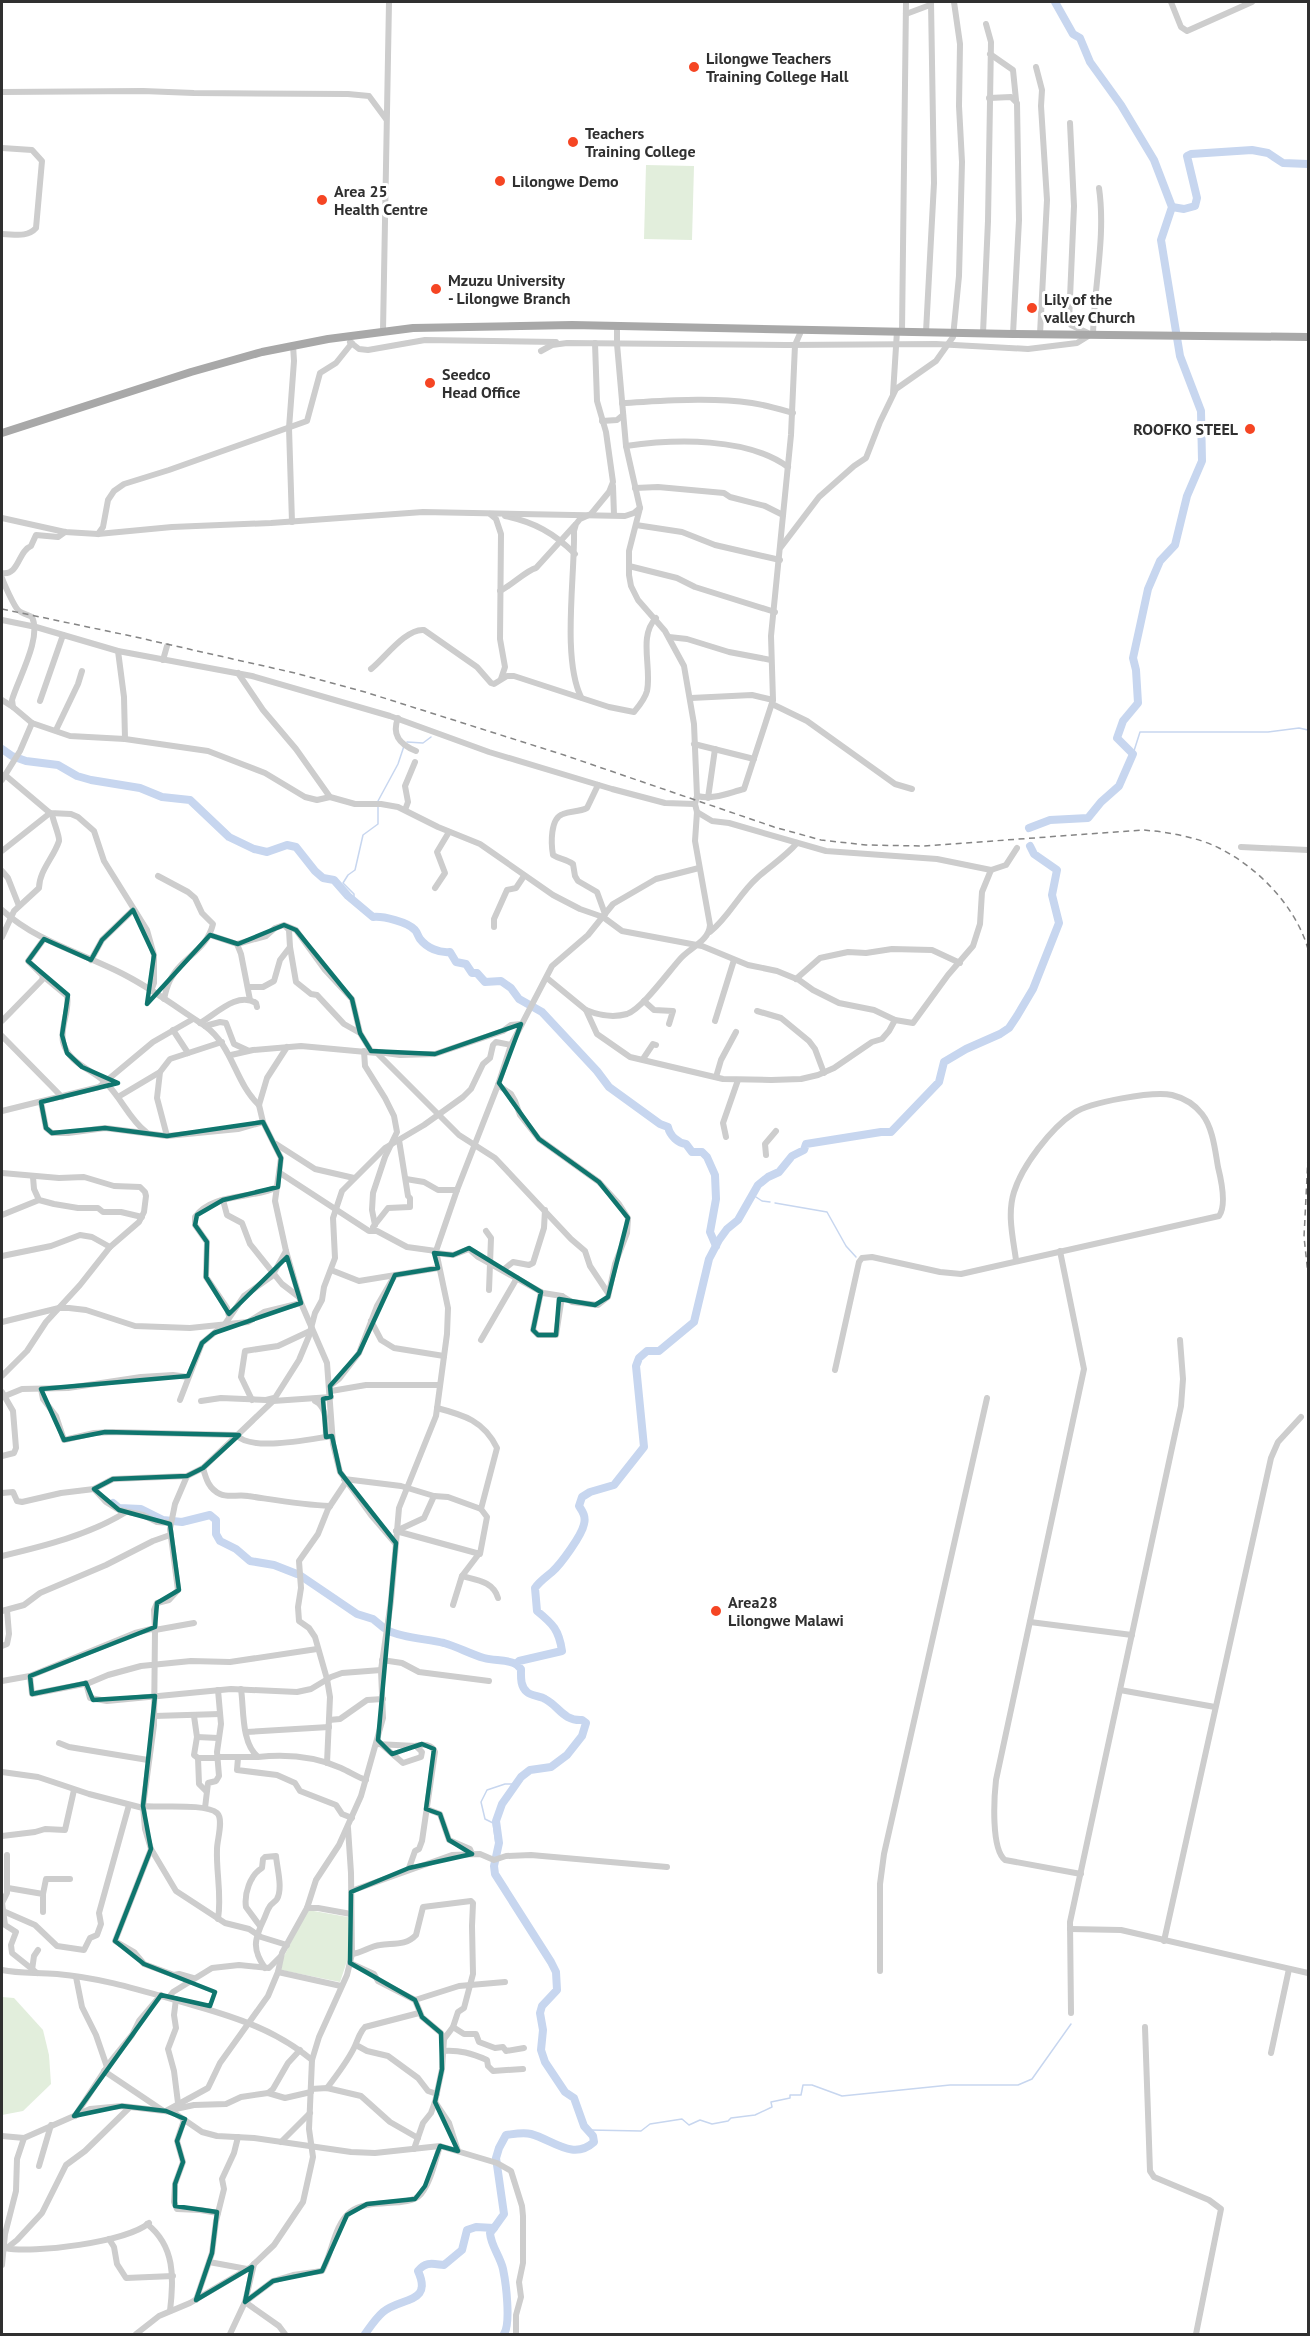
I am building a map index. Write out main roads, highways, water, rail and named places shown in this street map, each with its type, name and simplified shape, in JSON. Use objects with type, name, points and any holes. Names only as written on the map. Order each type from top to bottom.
[{"type":"main road","points":[[2,433],[201,369],[293,345],[384,331],[448,326],[617,326],[1308,337]]},
{"type":"waterway","points":[[1029,828],[1050,820],[1088,818],[1119,786],[1133,754],[1117,738],[1123,721],[1138,703],[1133,658],[1148,589],[1160,561],[1175,545],[1187,496],[1202,461],[1201,411],[1180,356],[1161,240],[1172,207],[1154,160],[1121,105],[1090,62],[1080,38],[1073,34],[1055,2]]},
{"type":"waterway","points":[[1172,207],[1184,209],[1195,206],[1197,198],[1187,156],[1191,154],[1252,150],[1268,153],[1283,163],[1308,164]]},
{"type":"waterway","points":[[1133,754],[1140,732],[1268,732],[1299,728],[1308,730]]},
{"type":"waterway","points":[[407,742],[423,743],[431,737]]},
{"type":"waterway","points":[[378,801],[398,764],[404,746]]},
{"type":"waterway","points":[[2,749],[26,761],[58,765],[77,776],[91,780],[140,788],[162,797],[190,800],[229,837],[254,849],[267,852],[287,845],[296,847],[315,871],[323,878],[334,880],[348,896],[373,917],[407,924],[415,930],[426,945],[438,951],[450,952],[456,962],[466,964],[472,973],[477,973],[485,982],[501,981],[511,988],[519,999],[542,1012],[609,1087],[660,1124],[668,1127],[675,1139],[686,1144],[692,1152],[702,1152],[707,1157],[715,1175],[716,1199],[710,1232],[716,1246]]},
{"type":"waterway","points":[[354,901],[354,894],[343,883],[355,870],[363,835],[378,824],[378,807]]},
{"type":"waterway","points":[[365,2334],[383,2312],[418,2295],[422,2282],[418,2271],[421,2268],[430,2264],[444,2265],[462,2250],[467,2230],[476,2227],[494,2228],[504,2214],[496,2158],[506,2135],[531,2134],[563,2147],[578,2150],[594,2142],[593,2136],[584,2126],[574,2098],[565,2092],[545,2062],[541,2050],[543,2030],[540,2013],[542,2006],[557,1990],[556,1972],[495,1874],[494,1866],[499,1843],[496,1821],[502,1804],[521,1777],[530,1770],[551,1767],[567,1755],[582,1736],[586,1723],[566,1716],[550,1702],[529,1693],[522,1684],[521,1669],[516,1664],[519,1661],[562,1651],[554,1628],[537,1611],[535,1588],[561,1563],[579,1535],[585,1521],[579,1506],[582,1497],[590,1492],[614,1485],[644,1447],[636,1366],[639,1358],[647,1351],[659,1351],[694,1322],[709,1259],[727,1229],[738,1220],[758,1185],[779,1172],[792,1156],[804,1150],[806,1144],[891,1132],[939,1082],[944,1062],[1009,1028],[1033,989],[1059,923],[1052,895],[1057,870],[1034,854],[1030,846]]},
{"type":"waterway","points":[[753,1195],[762,1201],[770,1202]]},
{"type":"waterway","points":[[775,1203],[827,1212],[846,1246],[856,1257]]},
{"type":"waterway","points":[[113,1503],[119,1508],[141,1509],[163,1520],[182,1522],[210,1515],[216,1520],[216,1534],[220,1541],[236,1549],[250,1561],[274,1565],[297,1574]]},
{"type":"waterway","points":[[301,1576],[357,1614],[373,1619],[384,1628]]},
{"type":"waterway","points":[[389,1631],[408,1637],[444,1643],[484,1658],[516,1664]]},
{"type":"waterway","points":[[497,1851],[493,1823],[485,1819],[481,1802],[487,1790],[505,1784],[516,1784]]},
{"type":"waterway","points":[[589,2130],[641,2131],[650,2124],[682,2119],[689,2125],[700,2120],[712,2124],[728,2121],[731,2118],[755,2115],[772,2107],[771,2102],[790,2098],[790,2095],[801,2095],[803,2085],[812,2085],[842,2096],[950,2085],[1018,2085],[1032,2079],[1071,2024]]},
{"type":"waterway","points":[[494,2228],[490,2233],[503,2269],[508,2312],[504,2334]]},
{"type":"railway","points":[[2,609],[295,673],[365,692],[564,755],[774,827],[821,840],[866,845],[924,846],[1143,830],[1192,838],[1234,856],[1262,878],[1295,918],[1308,949]]},
{"type":"railway","points":[[1308,1157],[1304,1237],[1308,1274]]},
{"type":"place","name":"Lilongwe Teachers Training College Hall","points":[[694,67]]},
{"type":"place","name":"Teachers Training College","points":[[573,142]]},
{"type":"place","name":"Lilongwe Demo","points":[[500,181]]},
{"type":"place","name":"Area 25 Health Centre","points":[[322,200]]},
{"type":"place","name":"Mzuzu University - Lilongwe Branch","points":[[436,289]]},
{"type":"place","name":"Lily of the valley Church","points":[[1032,308]]},
{"type":"place","name":"Seedco Head Office","points":[[430,383]]},
{"type":"place","name":"ROOFKO STEEL","points":[[1250,429]]},
{"type":"place","name":"Area28 Lilongwe Malawi","points":[[716,1611]]}]
